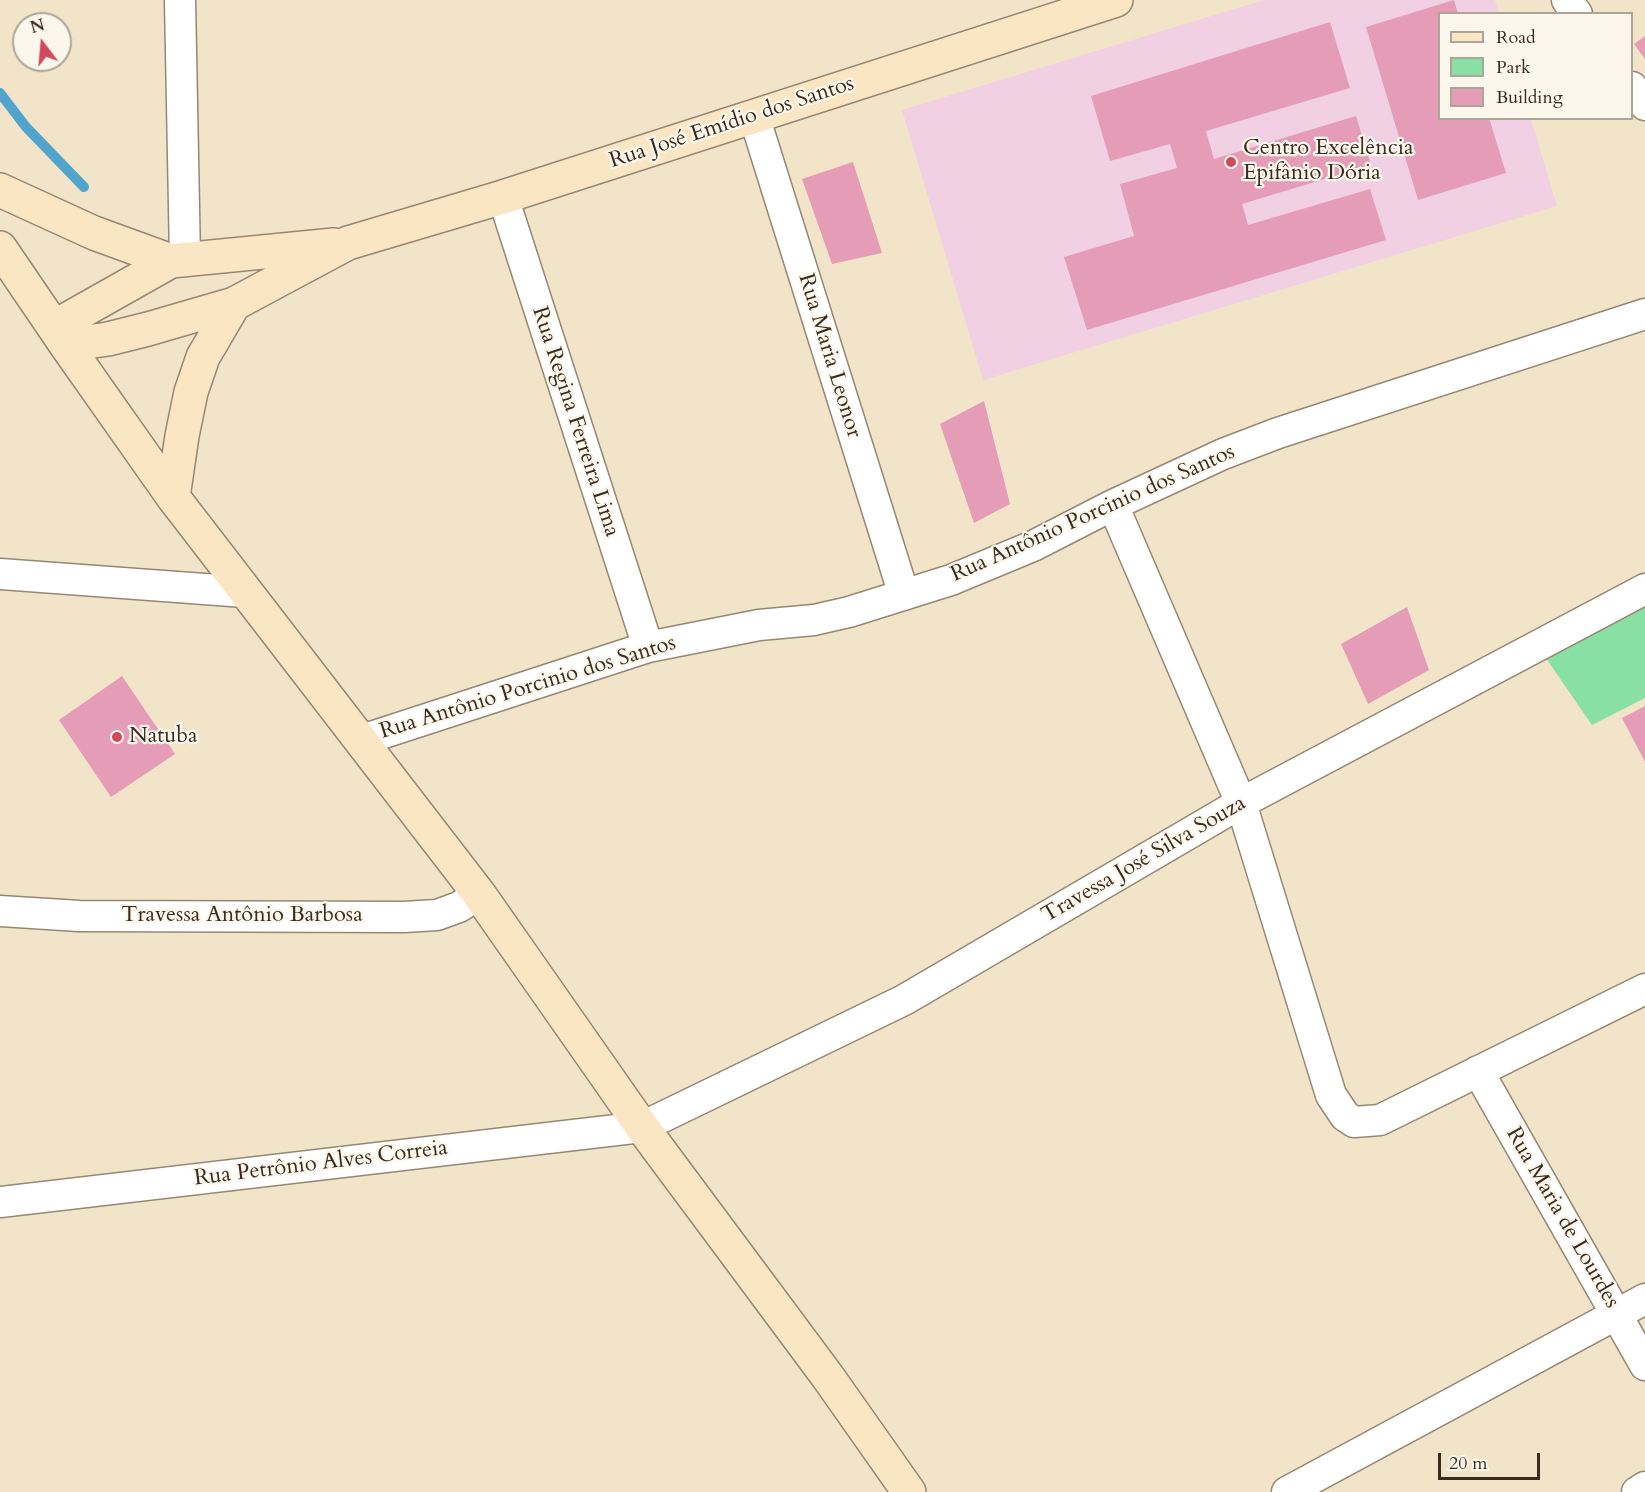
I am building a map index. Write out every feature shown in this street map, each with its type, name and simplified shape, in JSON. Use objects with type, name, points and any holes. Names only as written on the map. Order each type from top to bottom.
[{"type":"main road","name":"Rua José Emídio dos Santos","points":[[348,243],[754,116],[1051,10],[1116,0]]},
{"type":"main road","points":[[0,190],[94,232],[178,260],[348,243]]},
{"type":"main road","points":[[60,336],[108,339],[234,304],[348,243]]},
{"type":"main road","points":[[0,248],[173,497],[479,894],[642,1127],[828,1377],[909,1492]]},
{"type":"main road","points":[[60,336],[178,260]]},
{"type":"main road","points":[[173,497],[191,392],[203,357],[234,304]]},
{"type":"street","points":[[178,260],[180,0]]},
{"type":"street","points":[[1633,88],[1645,105]]},
{"type":"street","name":"Rua Maria Leonor","points":[[754,116],[904,595]]},
{"type":"street","name":"Rua Regina Ferreira Lima","points":[[503,196],[648,646]]},
{"type":"street","name":"Rua Antônio Porcinio dos Santos","points":[[362,740],[648,646],[759,625],[814,620],[849,612],[951,580],[1033,546],[1113,505],[1223,454],[1278,433],[1645,314]]},
{"type":"street","points":[[1113,505],[1241,802],[1331,1095],[1345,1116],[1354,1122],[1380,1120],[1645,989]]},
{"type":"street","points":[[0,574],[245,592]]},
{"type":"street","name":"Travessa José Silva Souza","points":[[642,1127],[904,1000],[1241,802],[1645,589]]},
{"type":"street","name":"Travessa Antônio Barbosa","points":[[0,911],[79,916],[404,917],[438,915],[459,907],[479,894]]},
{"type":"street","points":[[0,927],[79,916]]},
{"type":"street","name":"Rua Maria de Lourdes","points":[[1478,1071],[1645,1365]]},
{"type":"street","name":"Rua Petrônio Alves Correia","points":[[0,1202],[642,1127]]},
{"type":"street","points":[[1287,1492],[1645,1299]]},
{"type":"street","points":[[1637,1492],[1645,1487]]},
{"type":"shaded area","name":"Centro Excelência Epifânio Dória","points":[[1264,0],[1495,0],[1499,12],[1438,12],[1438,120],[1531,120],[1557,206],[983,380],[902,110]]},
{"type":"green space","points":[[1645,600],[1645,698],[1592,725],[1543,654]]},
{"type":"building","points":[[1454,0],[1457,12],[1438,12],[1438,120],[1490,120],[1506,173],[1418,200],[1366,27]]},
{"type":"building","points":[[1330,22],[1350,88],[1206,131],[1214,159],[1356,116],[1371,165],[1242,204],[1248,225],[1370,189],[1386,240],[1087,330],[1064,257],[1134,236],[1120,184],[1177,168],[1170,144],[1110,161],[1091,96]]},
{"type":"building","points":[[1645,36],[1645,59],[1634,44]]},
{"type":"building","points":[[853,162],[882,253],[832,264],[802,179]]},
{"type":"building","points":[[984,401],[1010,504],[974,523],[940,424]]},
{"type":"building","points":[[1407,607],[1429,670],[1368,704],[1341,644]]},
{"type":"building","name":"Natuba","points":[[122,676],[175,754],[111,797],[59,720]]},
{"type":"building","points":[[1645,706],[1645,762],[1622,718]]},
{"type":"waterway","points":[[0,93],[26,127],[84,187]]},
{"type":"place","name":"Centro Excelência Epifânio Dória","points":[[1231,162]]},
{"type":"place","name":"Natuba","points":[[117,737]]}]
